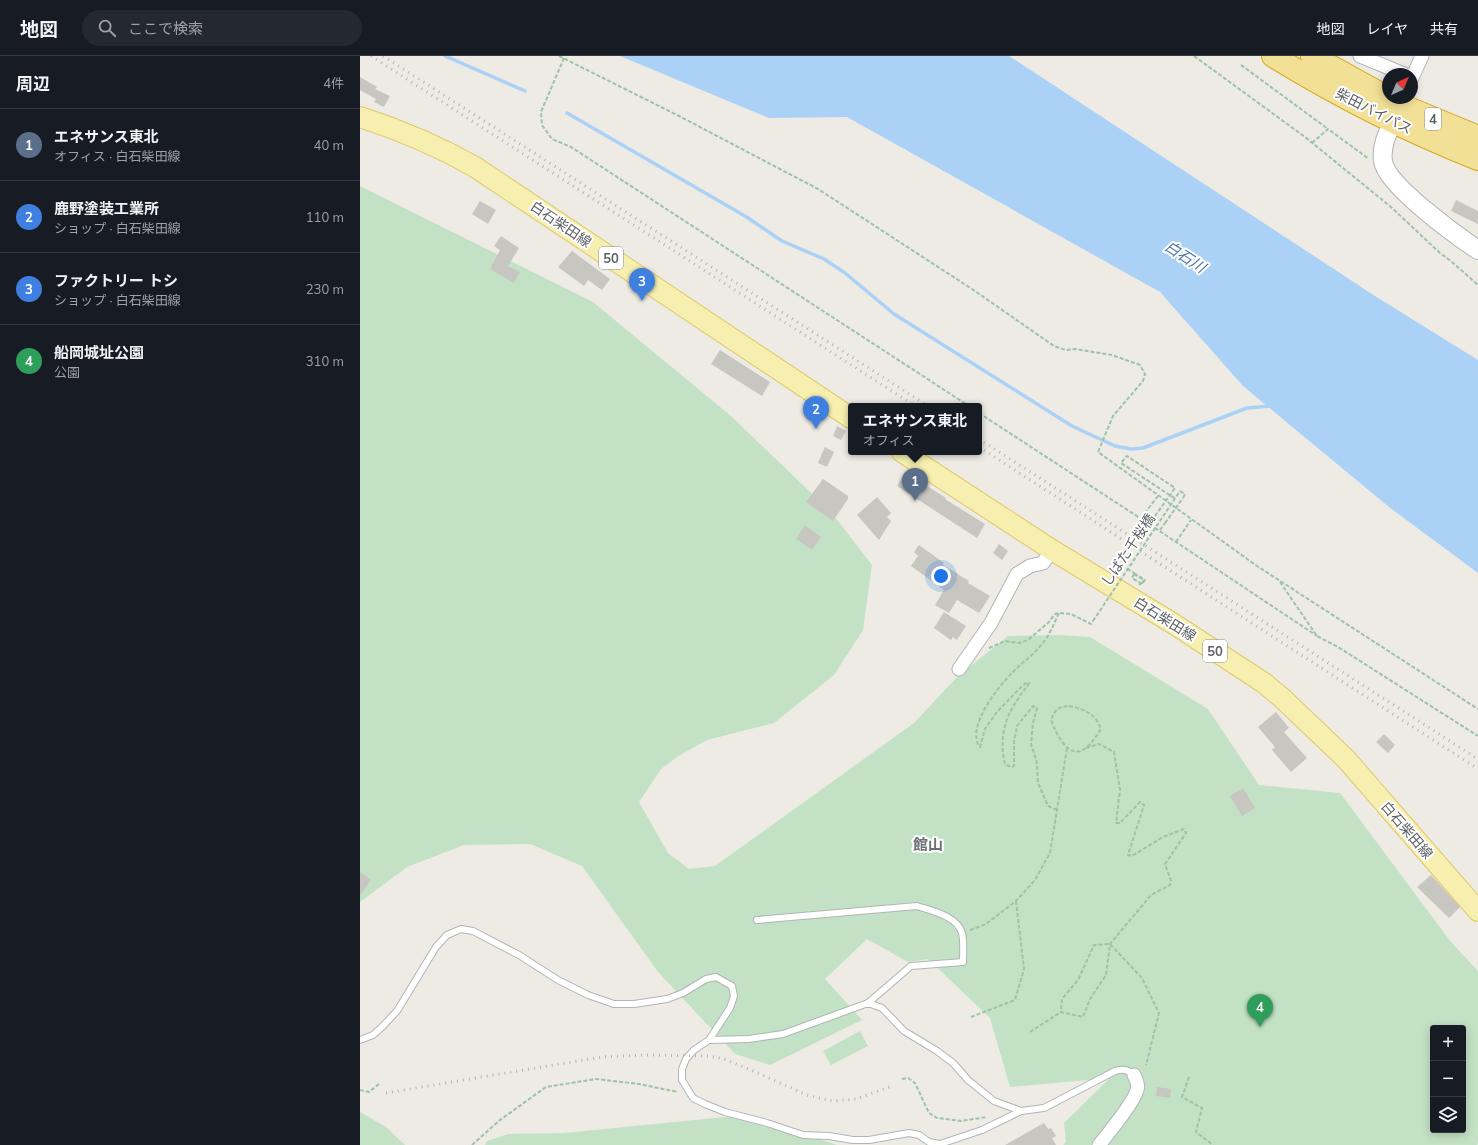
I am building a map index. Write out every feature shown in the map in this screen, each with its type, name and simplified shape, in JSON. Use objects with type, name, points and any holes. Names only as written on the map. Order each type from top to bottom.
[{"type":"highway","name":"柴田バイパス","points":[[1273,56],[1303,74],[1382,100]]},
{"type":"highway","name":"柴田バイパス","points":[[1312,56],[1382,96]]},
{"type":"highway","name":"柴田バイパス","points":[[1395,104],[1478,137]]},
{"type":"highway","name":"柴田バイパス","points":[[1395,104],[1478,159]]},
{"type":"main road","name":"白石柴田線","points":[[360,117],[397,129],[430,143],[475,168],[848,416]]},
{"type":"main road","name":"白石柴田線","points":[[907,455],[1052,550],[1174,624],[1264,683],[1282,698],[1346,759],[1478,911]]},
{"type":"street","points":[[1360,56],[1389,68]]},
{"type":"street","points":[[1416,68],[1422,56]]},
{"type":"street","points":[[1395,104],[1383,152],[1383,160],[1387,173],[1400,187],[1433,216],[1462,240],[1478,250]]},
{"type":"street","points":[[963,664],[991,624],[1017,574],[1030,566],[1043,563],[1052,550]]},
{"type":"street","points":[[1099,1145],[1131,1102],[1137,1090],[1137,1081],[1134,1075]]},
{"type":"lane","points":[[710,1040],[749,1039],[783,1034],[868,1002],[911,966],[963,962],[962,933],[954,920],[917,906],[757,920]]},
{"type":"lane","points":[[360,1040],[373,1035],[383,1026],[397,1010],[436,947],[447,935],[461,930],[473,931],[519,955],[558,980],[588,995],[614,1004],[634,1004],[667,999],[683,993],[706,980],[716,977],[732,986],[734,996],[730,1008],[710,1040],[686,1059],[682,1069],[682,1080],[693,1098],[725,1112],[767,1123],[803,1135],[829,1136],[853,1140],[869,1140],[909,1133],[919,1136],[929,1142],[940,1144],[971,1134],[1021,1111],[1044,1108],[1115,1071],[1122,1069],[1128,1070],[1134,1075]]},
{"type":"lane","points":[[868,1002],[882,1008],[904,1030],[953,1063],[968,1080],[994,1101],[1021,1111]]},
{"type":"path","points":[[559,56],[679,116],[818,189],[972,289],[1054,346],[1066,350],[1075,349],[1112,355],[1140,365],[1145,374],[1143,381],[1113,416],[1098,452],[1182,514],[1279,580],[1478,709]]},
{"type":"path","points":[[1194,56],[1312,143],[1390,207],[1440,254],[1452,262],[1478,285]]},
{"type":"path","points":[[564,58],[541,112],[542,125],[552,138],[571,147],[964,403]]},
{"type":"path","points":[[1241,65],[1373,162]]},
{"type":"path","points":[[1312,143],[1328,130]]},
{"type":"path","points":[[982,415],[1141,518],[1317,636],[1338,647],[1478,736]]},
{"type":"path","points":[[1150,524],[1163,504],[1167,499],[1171,493],[1175,488],[1127,456],[1121,463],[1168,494],[1171,496],[1175,498]]},
{"type":"path","name":"しばた千桜橋","points":[[1059,613],[1071,614],[1091,624],[1180,491],[1185,494],[1160,531]]},
{"type":"path","points":[[1141,518],[1158,496]]},
{"type":"path","points":[[1176,542],[1191,520]]},
{"type":"path","points":[[1127,569],[1145,580],[1142,584],[1132,578],[1134,574],[1144,580],[1141,585],[1132,579]]},
{"type":"path","points":[[1279,580],[1317,636]]},
{"type":"path","points":[[963,664],[1005,641],[1019,643],[1028,640],[1049,622],[1055,614],[1059,613]]},
{"type":"path","points":[[1057,810],[1048,806],[1038,783],[1037,763],[1031,744],[1036,708],[1033,706],[1017,726],[1014,742],[1014,766],[1011,767],[1005,764],[1002,754],[1002,738],[1011,709],[1029,684],[1026,683],[1022,686],[996,713],[985,729],[980,747],[976,742],[976,730],[980,719],[993,696],[1012,673],[1042,645],[1059,613]]},
{"type":"path","points":[[1030,1032],[1061,1012],[1083,1017],[1090,999],[1106,975],[1110,944],[1151,895],[1170,885],[1171,881],[1165,864],[1186,833],[1184,829],[1163,837],[1132,856],[1128,855],[1144,805],[1140,802],[1120,823],[1116,823],[1120,790],[1114,752],[1099,744],[1086,748],[1076,751],[1067,748],[1062,743],[1051,720],[1056,710],[1061,707],[1069,706],[1079,708],[1090,714],[1098,721],[1101,729],[1086,748]]},
{"type":"path","points":[[962,933],[986,924],[1016,901],[1035,880],[1050,853],[1067,748]]},
{"type":"path","points":[[971,1017],[1015,1000],[1024,969],[1016,901]]},
{"type":"path","points":[[1061,1012],[1062,999],[1078,980],[1094,945],[1110,944]]},
{"type":"path","points":[[1110,944],[1142,978],[1159,1012],[1146,1065]]},
{"type":"path","points":[[1189,1077],[1182,1097],[1202,1108],[1196,1132],[1213,1145]]},
{"type":"path","points":[[902,1079],[908,1078],[915,1083],[929,1113],[937,1118],[961,1121],[992,1116],[1006,1118]]},
{"type":"path","points":[[472,1145],[500,1120],[546,1086],[596,1079],[639,1084],[675,1091],[693,1098]]},
{"type":"path","points":[[360,1090],[369,1092],[380,1083]]},
{"type":"green space","points":[[360,186],[593,302],[731,416],[831,512],[872,565],[863,630],[834,675],[774,723],[707,740],[680,755],[661,769],[639,802],[668,853],[689,869],[715,866],[914,723],[957,677],[1008,636],[1059,635],[1090,637],[1208,709],[1259,785],[1340,793],[1451,942],[1478,971],[1478,1143],[1477,1145],[1063,1145],[1066,1142],[1064,1123],[1110,1078],[1010,1087],[990,1018],[928,959],[908,962],[867,939],[825,979],[862,1020],[770,1065],[735,1054],[658,972],[582,866],[530,844],[464,845],[407,867],[360,902]]},
{"type":"green space","points":[[860,1031],[868,1046],[831,1065],[823,1051]]},
{"type":"green space","points":[[360,1112],[386,1127],[405,1145],[360,1145]]},
{"type":"green space","points":[[745,1115],[837,1145],[485,1145],[487,1141],[508,1134],[564,1133]]},
{"type":"water","name":"白石川","points":[[620,56],[1009,56],[1375,296],[1478,360],[1478,573],[1389,507],[1243,386],[1160,292],[847,117],[769,118]]},
{"type":"building","points":[[360,77],[377,87],[375,89],[390,96],[384,107],[374,102],[376,99],[360,90]]},
{"type":"building","points":[[1456,200],[1478,211],[1478,224],[1451,211]]},
{"type":"building","points":[[480,201],[496,210],[488,224],[472,214]]},
{"type":"building","points":[[501,236],[519,248],[508,266],[520,272],[514,283],[490,269],[500,250],[494,246]]},
{"type":"building","points":[[572,251],[610,279],[602,290],[588,280],[584,286],[558,267]]},
{"type":"building","points":[[720,350],[770,382],[762,396],[711,364]]},
{"type":"building","points":[[837,426],[846,431],[841,440],[833,436]]},
{"type":"building","points":[[825,447],[834,452],[827,467],[818,463]]},
{"type":"building","points":[[905,472],[985,524],[977,538],[897,486]]},
{"type":"building","points":[[823,479],[848,496],[848,499],[833,521],[806,502]]},
{"type":"building","points":[[877,497],[891,513],[887,517],[891,521],[879,540],[857,515]]},
{"type":"building","points":[[805,525],[821,537],[812,550],[796,539]]},
{"type":"building","points":[[999,544],[1008,551],[1002,560],[993,553]]},
{"type":"building","points":[[919,545],[944,563],[943,565],[969,581],[968,583],[990,596],[979,613],[957,600],[949,613],[935,605],[944,590],[911,566],[918,556],[914,552]]},
{"type":"building","points":[[944,612],[966,626],[957,640],[953,637],[951,640],[934,628]]},
{"type":"building","points":[[1276,712],[1289,728],[1284,732],[1307,758],[1291,772],[1272,750],[1275,747],[1258,727]]},
{"type":"building","points":[[1384,734],[1395,745],[1388,753],[1376,742]]},
{"type":"building","points":[[1243,788],[1255,808],[1242,816],[1230,796]]},
{"type":"building","points":[[360,872],[371,880],[360,895]]},
{"type":"building","points":[[1431,875],[1460,907],[1449,918],[1417,887]]},
{"type":"building","points":[[1157,1087],[1171,1089],[1170,1098],[1156,1096]]},
{"type":"building","points":[[1044,1123],[1048,1129],[1051,1128],[1056,1136],[1052,1138],[1056,1145],[1005,1145]]},
{"type":"waterway","points":[[445,56],[525,91]]},
{"type":"waterway","points":[[567,113],[745,216],[782,241],[824,259],[845,273],[894,314],[1072,426],[1115,446],[1131,449],[1143,448],[1247,408],[1271,406]]},
{"type":"railway","points":[[371,56],[910,403]]},
{"type":"railway","points":[[383,56],[923,403]]},
{"type":"railway","points":[[982,441],[1478,759]]},
{"type":"railway","points":[[982,449],[1478,769]]},
{"type":"railway","points":[[386,1093],[602,1057],[647,1055],[709,1056],[724,1059],[807,1095],[832,1101],[856,1099],[892,1086]]},
{"type":"place","name":"ファクトリー トシ","points":[[642,301]]},
{"type":"place","name":"鹿野塗装工業所","points":[[816,429]]},
{"type":"place","name":"エネサンス東北","points":[[915,501]]},
{"type":"place","name":"船岡城址公園","points":[[1260,1027]]},
{"type":"district","name":"館山","points":[[928,845]]}]
